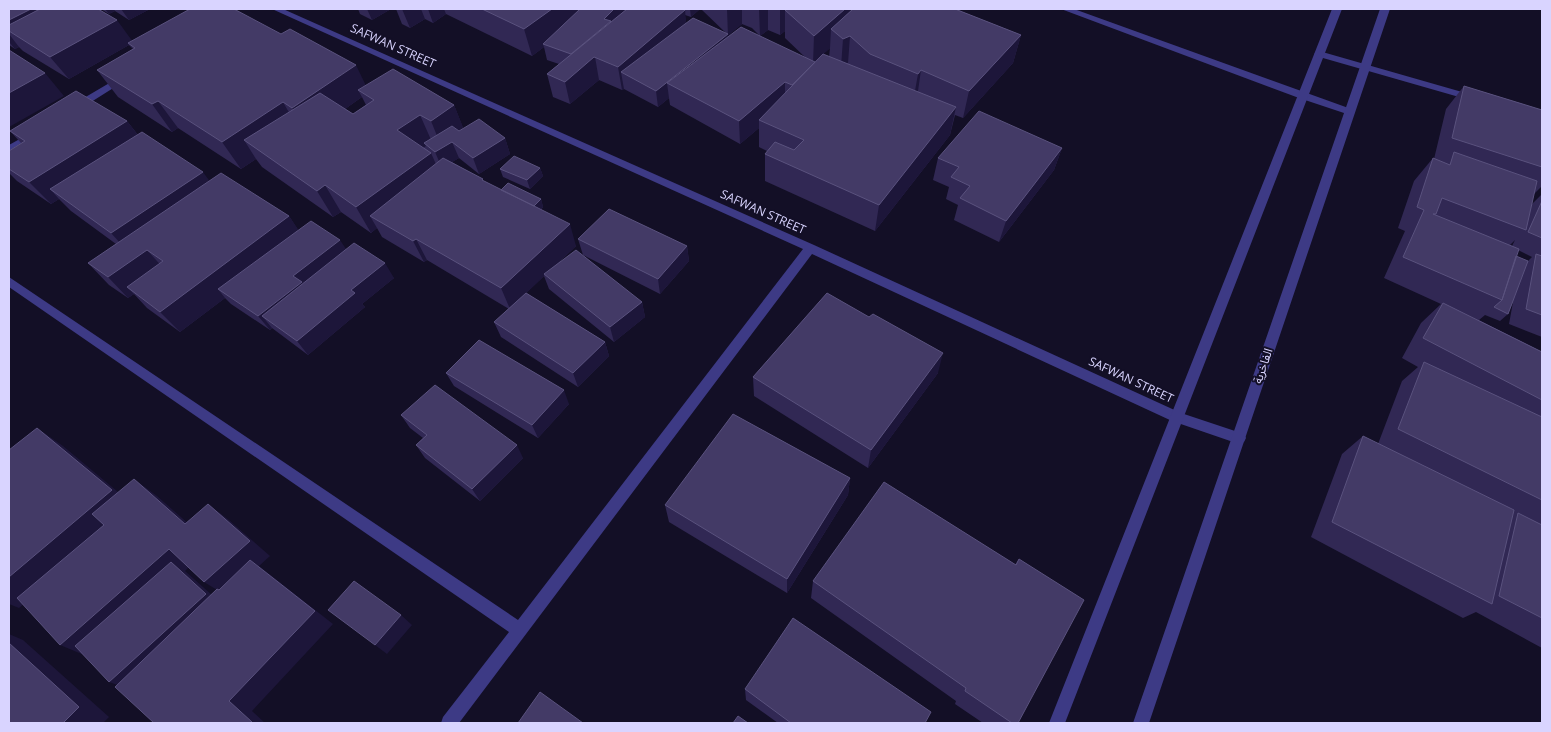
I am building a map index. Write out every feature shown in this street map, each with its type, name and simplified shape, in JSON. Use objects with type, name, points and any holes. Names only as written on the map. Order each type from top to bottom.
[{"type":"street","name":"SAFWAN STREET","points":[[276,9],[810,248],[1177,417],[1238,438]]},
{"type":"street","points":[[1066,9],[1350,112]]},
{"type":"street","points":[[1057,723],[1337,9]]},
{"type":"street","name":"الفاخرية","points":[[1141,723],[1385,9]]},
{"type":"street","points":[[1319,54],[1486,102]]},
{"type":"street","points":[[67,113],[133,72]]},
{"type":"street","points":[[9,150],[42,129]]},
{"type":"street","points":[[449,723],[810,248]]},
{"type":"street","points":[[9,281],[520,630]]},
{"type":"building","points":[[9,9],[31,9],[9,20]]},
{"type":"building","points":[[40,9],[98,9],[117,20],[50,57],[9,31],[9,25]]},
{"type":"building","points":[[190,9],[234,9],[281,34],[290,29],[356,65],[292,108],[283,102],[222,142],[158,101],[152,104],[97,70],[135,48],[128,43]]},
{"type":"building","points":[[482,9],[552,9],[524,29]]},
{"type":"building","points":[[580,9],[614,9],[604,19],[611,21],[571,54],[543,44]]},
{"type":"building","points":[[627,9],[685,10],[618,67],[594,57],[565,82],[547,74]]},
{"type":"building","points":[[845,9],[814,36],[785,10]]},
{"type":"building","points":[[853,9],[955,9],[1021,35],[969,91],[921,70],[918,74],[870,54],[850,36],[843,39],[831,29]]},
{"type":"building","points":[[693,18],[728,34],[656,91],[621,72]]},
{"type":"building","points":[[741,27],[815,62],[792,85],[785,82],[739,121],[667,83]]},
{"type":"building","points":[[9,50],[45,73],[9,93]]},
{"type":"building","points":[[823,54],[956,107],[879,205],[765,154],[775,142],[794,150],[804,140],[759,120]]},
{"type":"building","points":[[393,69],[454,105],[431,121],[420,115],[397,130],[431,153],[356,207],[325,185],[317,191],[244,140],[320,93],[353,114],[374,100],[358,90]]},
{"type":"building","points":[[1464,86],[1542,110],[1542,167],[1452,138]]},
{"type":"building","points":[[76,91],[127,121],[29,182],[9,169],[9,151],[25,141],[10,131]]},
{"type":"building","points":[[979,111],[1062,148],[1006,221],[960,198],[970,186],[951,177],[959,167],[938,158]]},
{"type":"building","points":[[479,119],[505,138],[473,158],[452,142],[435,152],[424,143],[452,126],[459,131]]},
{"type":"building","points":[[142,132],[203,172],[111,233],[50,189]]},
{"type":"building","points":[[1454,152],[1537,181],[1526,230],[1442,198],[1436,214],[1433,214],[1519,249],[1502,300],[1403,257],[1424,210],[1417,207],[1433,158],[1450,165]]},
{"type":"building","points":[[514,156],[540,168],[527,180],[500,169]]},
{"type":"building","points":[[443,158],[482,180],[570,224],[501,288],[416,239],[413,241],[370,216]]},
{"type":"building","points":[[221,173],[289,216],[160,312],[127,287],[163,261],[147,250],[108,277],[88,263]]},
{"type":"building","points":[[508,183],[541,199],[534,206],[501,190]]},
{"type":"building","points":[[1542,201],[1542,238],[1528,232]]},
{"type":"building","points":[[609,209],[687,246],[658,279],[578,239]]},
{"type":"building","points":[[311,221],[340,240],[293,276],[302,282],[258,316],[218,289]]},
{"type":"building","points":[[354,243],[385,263],[351,290],[355,293],[297,341],[262,316]]},
{"type":"building","points":[[576,250],[642,302],[610,327],[544,274]]},
{"type":"building","points":[[1536,254],[1542,256],[1542,315],[1526,309]]},
{"type":"building","points":[[1516,256],[1528,261],[1508,314],[1494,307],[1502,300]]},
{"type":"building","points":[[526,293],[605,342],[573,373],[494,322]]},
{"type":"building","points":[[827,293],[869,317],[873,314],[943,353],[871,450],[753,377]]},
{"type":"building","points":[[1443,303],[1542,352],[1542,400],[1423,338]]},
{"type":"building","points":[[479,340],[564,390],[532,425],[446,373]]},
{"type":"building","points":[[1424,362],[1542,417],[1542,500],[1398,429]]},
{"type":"building","points":[[435,385],[517,445],[472,489],[416,445],[427,435],[401,415]]},
{"type":"building","points":[[733,414],[850,478],[787,579],[665,505]]},
{"type":"building","points":[[37,428],[112,490],[9,577],[9,450]]},
{"type":"building","points":[[1363,436],[1514,510],[1492,604],[1332,522]]},
{"type":"building","points":[[134,479],[185,524],[208,504],[250,541],[204,582],[169,549],[60,645],[17,598],[104,525],[92,514]]},
{"type":"building","points":[[884,482],[1016,565],[1019,559],[1084,600],[1018,723],[1012,723],[965,691],[966,688],[813,581]]},
{"type":"building","points":[[1518,513],[1542,525],[1542,618],[1499,596]]},
{"type":"building","points":[[250,560],[315,611],[229,701],[252,722],[154,723],[115,687]]},
{"type":"building","points":[[171,562],[206,594],[109,682],[75,646]]},
{"type":"building","points":[[354,581],[401,615],[375,645],[328,610]]},
{"type":"building","points":[[793,618],[931,712],[925,723],[791,723],[745,689]]},
{"type":"building","points":[[9,643],[79,707],[63,723],[9,723]]},
{"type":"building","points":[[540,692],[583,723],[518,723]]},
{"type":"building","points":[[738,716],[748,723],[733,723]]}]
